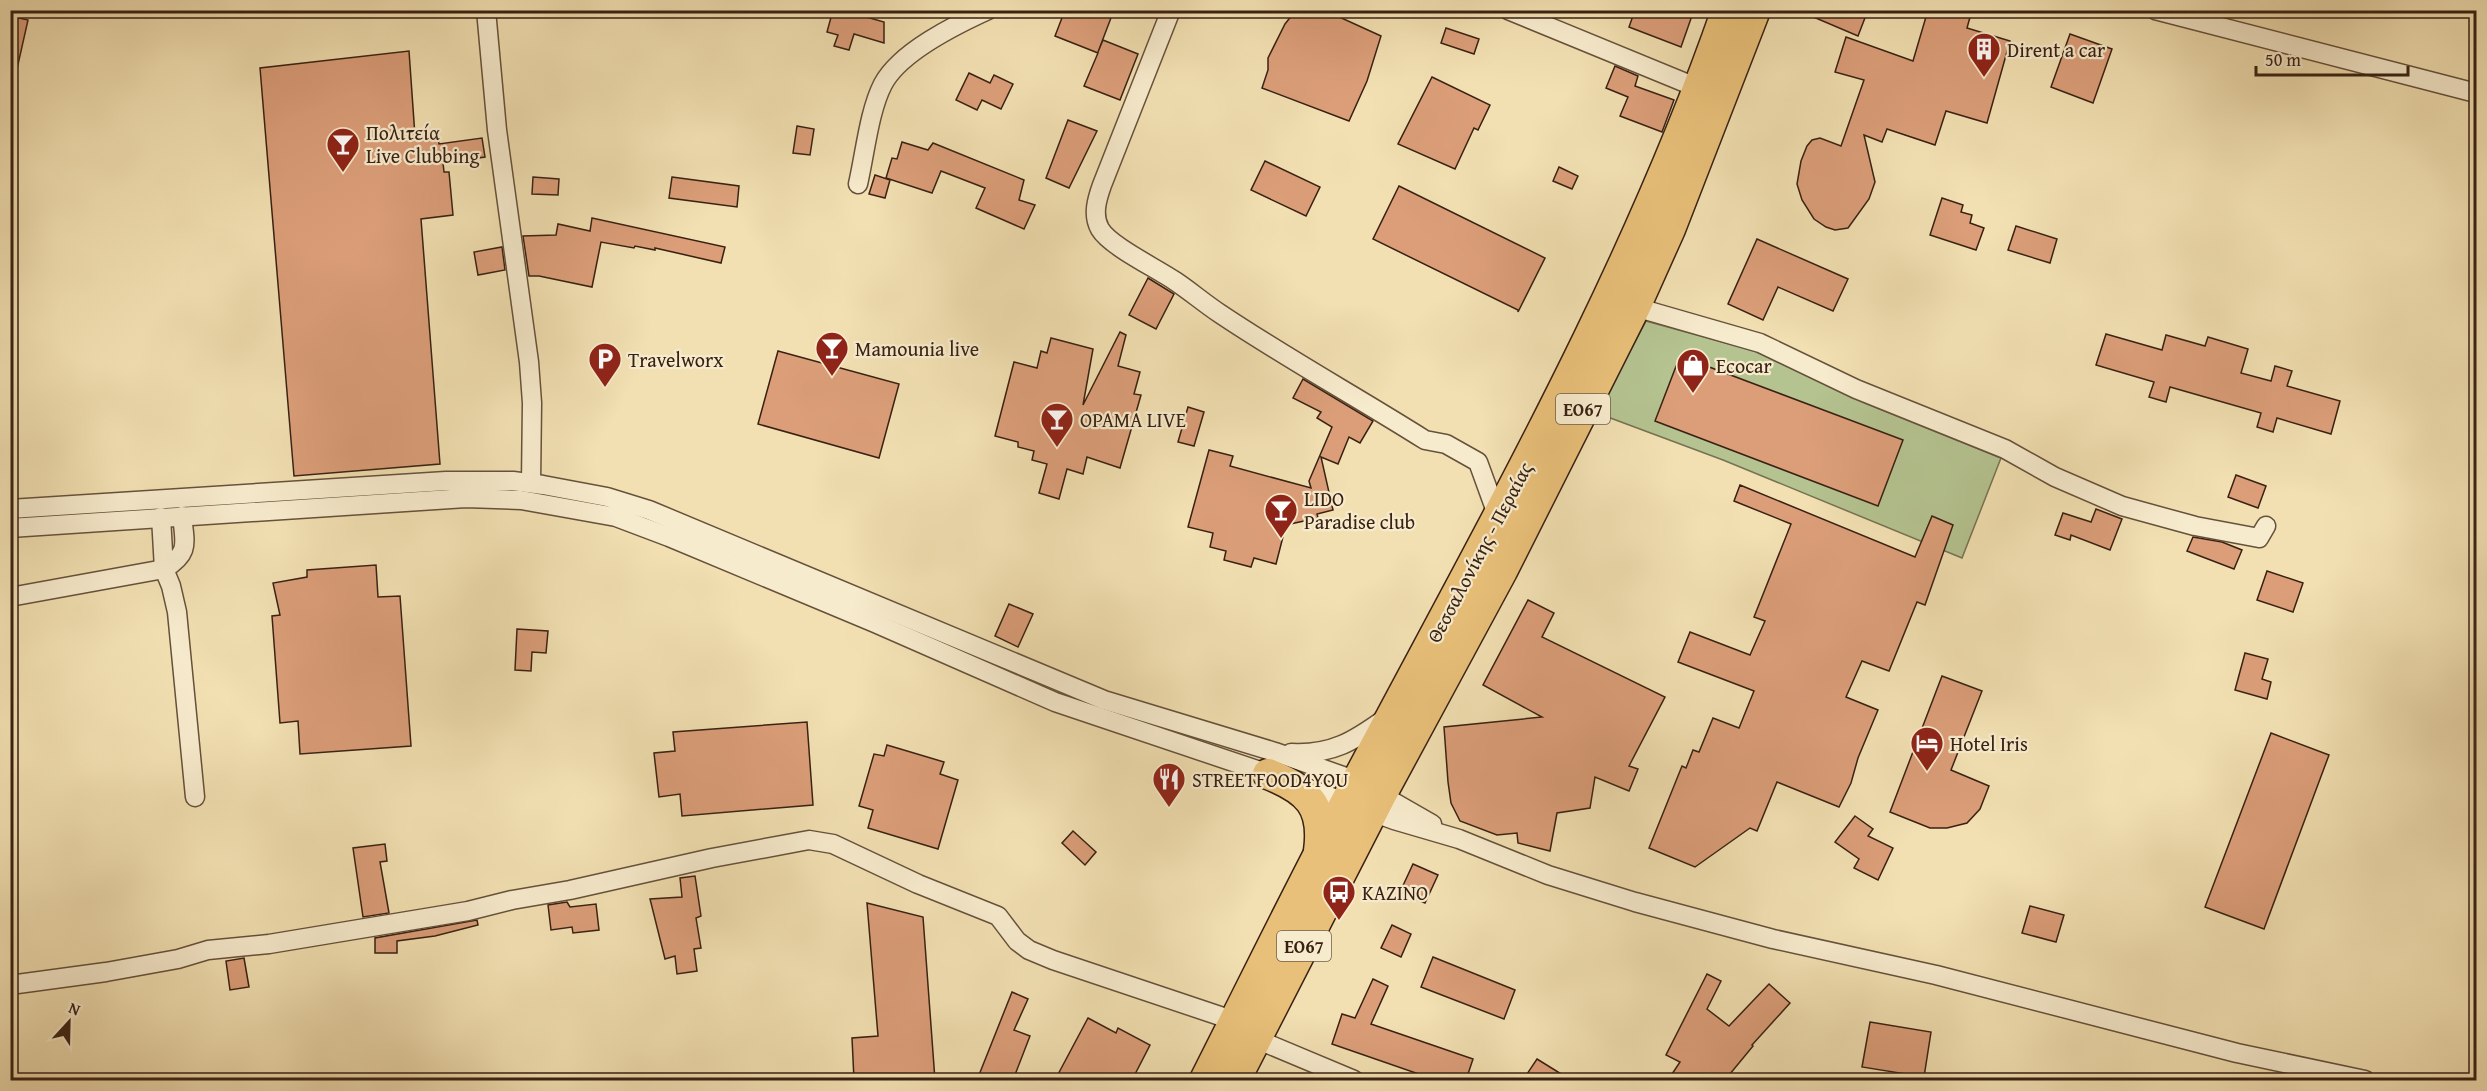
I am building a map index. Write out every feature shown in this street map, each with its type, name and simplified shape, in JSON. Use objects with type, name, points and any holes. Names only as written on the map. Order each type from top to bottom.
[{"type":"main road","name":"Θεσσαλονίκης - Περαίας","points":[[1235,1080],[1246,1030],[1318,858],[1364,798],[1397,710],[1611,293],[1666,172],[1727,10]]},
{"type":"main road","name":"Θεσσαλονίκης - Περαίας","points":[[1205,1080],[1246,1030],[1364,798],[1502,571],[1635,307],[1670,229],[1755,10]]},
{"type":"main road","points":[[1272,763],[1312,801],[1320,817],[1318,858]]},
{"type":"street","points":[[486,10],[497,130],[529,362],[532,403],[531,483]]},
{"type":"street","points":[[858,184],[875,106],[882,85],[892,69],[929,42],[988,10]]},
{"type":"street","points":[[1171,10],[1096,202],[1099,228],[1108,238],[1258,337],[1425,440],[1446,444],[1478,462],[1498,517]]},
{"type":"street","points":[[1508,10],[1698,88]]},
{"type":"street","points":[[2155,10],[2476,93]]},
{"type":"street","points":[[1635,307],[1760,343],[1856,389],[2005,449],[2055,477],[2122,506],[2195,526],[2259,538],[2266,526]]},
{"type":"street","points":[[10,508],[406,482],[503,480],[608,497],[649,510],[1104,700],[1364,798],[1548,875],[1635,902],[1773,939],[1955,980],[2237,1053],[2365,1080]]},
{"type":"street","points":[[10,528],[466,498],[521,500],[616,517],[865,618],[1055,702],[1127,728],[1272,763],[1304,753],[1328,751],[1359,737],[1397,710]]},
{"type":"street","points":[[10,597],[164,569],[180,559],[185,546],[182,516]]},
{"type":"street","points":[[161,517],[164,569],[177,612],[195,797]]},
{"type":"street","points":[[10,985],[106,972],[178,959],[225,947],[269,944],[468,911],[712,858],[808,840],[833,844],[918,884],[998,916],[1017,941],[1029,950],[1246,1030],[1354,1080]]},
{"type":"green space","points":[[1646,321],[1755,351],[1865,403],[2001,458],[1962,558],[1723,460],[1597,413]]},
{"type":"building","points":[[833,10],[842,10],[884,22],[884,43],[854,34],[849,50],[834,46],[838,35],[827,32]]},
{"type":"building","points":[[1065,10],[1114,10],[1098,52],[1103,40],[1138,54],[1120,100],[1084,86],[1098,53],[1055,36]]},
{"type":"building","points":[[1296,10],[1324,10],[1381,36],[1367,81],[1349,121],[1262,88],[1268,70],[1268,58],[1285,24]]},
{"type":"building","points":[[1635,10],[1694,10],[1681,47],[1629,27]]},
{"type":"building","points":[[1797,10],[1868,10],[1858,36]]},
{"type":"building","points":[[1928,10],[1972,10],[1967,28],[2010,41],[1987,123],[1946,111],[1935,145],[1887,129],[1882,142],[1864,135],[1875,182],[1869,199],[1848,228],[1835,230],[1826,227],[1814,219],[1802,200],[1797,184],[1801,161],[1812,140],[1820,138],[1841,146],[1864,80],[1835,72],[1846,37],[1913,61]]},
{"type":"building","points":[[10,16],[28,20],[17,69],[10,68]]},
{"type":"building","points":[[1446,28],[1479,39],[1474,54],[1441,43]]},
{"type":"building","points":[[2070,34],[2112,49],[2093,103],[2051,87]]},
{"type":"building","name":"Πολιτεία Live Clubbing","points":[[409,51],[415,136],[437,133],[439,144],[482,138],[485,157],[443,163],[444,172],[449,172],[453,215],[421,219],[440,464],[294,476],[260,68]]},
{"type":"building","points":[[1615,66],[1638,76],[1635,86],[1674,100],[1662,132],[1620,116],[1628,97],[1606,88]]},
{"type":"building","points":[[969,73],[990,83],[994,75],[1013,84],[1001,109],[982,100],[977,110],[956,100]]},
{"type":"building","points":[[1432,77],[1490,105],[1478,130],[1474,128],[1455,169],[1398,144]]},
{"type":"building","points":[[1068,120],[1097,131],[1069,188],[1046,178]]},
{"type":"building","points":[[797,126],[814,129],[810,155],[793,153]]},
{"type":"building","points":[[902,142],[928,150],[933,143],[1024,180],[1019,200],[1035,205],[1024,229],[976,208],[985,188],[941,171],[932,193],[886,178],[892,158],[897,159]]},
{"type":"building","points":[[1265,161],[1320,187],[1306,216],[1251,190]]},
{"type":"building","points":[[1559,167],[1578,176],[1572,189],[1553,181]]},
{"type":"building","points":[[875,175],[890,180],[885,198],[869,194]]},
{"type":"building","points":[[533,177],[559,179],[558,195],[532,194]]},
{"type":"building","points":[[672,177],[739,186],[737,207],[669,198]]},
{"type":"building","points":[[1399,186],[1545,258],[1518,312],[1373,239]]},
{"type":"building","points":[[1942,198],[1963,205],[1961,212],[1972,215],[1970,223],[1984,228],[1976,250],[1930,235]]},
{"type":"building","points":[[592,218],[725,247],[721,263],[655,248],[655,250],[635,246],[634,248],[601,242],[592,287],[529,276],[523,236],[556,235],[558,224],[590,231]]},
{"type":"building","points":[[2016,226],[2057,239],[2050,263],[2008,250]]},
{"type":"building","points":[[1757,239],[1848,279],[1833,311],[1778,287],[1763,320],[1728,304]]},
{"type":"building","points":[[502,247],[505,270],[478,275],[474,252]]},
{"type":"building","points":[[1148,278],[1174,294],[1156,329],[1129,315]]},
{"type":"building","points":[[1120,332],[1126,335],[1118,366],[1140,372],[1134,394],[1141,395],[1120,468],[1087,457],[1083,474],[1067,469],[1059,499],[1039,493],[1047,464],[1032,460],[1034,451],[1018,447],[1018,442],[995,436],[1014,362],[1037,368],[1041,351],[1047,353],[1051,338],[1093,349],[1083,405]]},
{"type":"building","points":[[2106,334],[2162,350],[2166,335],[2205,346],[2208,337],[2248,349],[2241,373],[2271,381],[2275,366],[2292,371],[2287,386],[2340,401],[2331,434],[2277,418],[2273,432],[2257,427],[2261,413],[2170,387],[2166,402],[2149,397],[2154,382],[2096,365]]},
{"type":"building","points":[[778,351],[899,384],[879,458],[758,424]]},
{"type":"building","points":[[1680,356],[1903,440],[1878,506],[1655,421]]},
{"type":"building","points":[[1303,379],[1373,421],[1360,443],[1349,437],[1338,464],[1321,457],[1333,510],[1317,514],[1318,518],[1286,525],[1276,564],[1254,558],[1251,567],[1224,560],[1226,551],[1210,547],[1213,533],[1188,527],[1209,450],[1233,456],[1230,466],[1311,488],[1309,481],[1332,427],[1317,418],[1321,412],[1293,398]]},
{"type":"building","points":[[1188,407],[1204,412],[1194,446],[1178,442]]},
{"type":"building","points":[[2236,475],[2266,486],[2258,508],[2228,497]]},
{"type":"building","points":[[1740,485],[1915,557],[1932,516],[1953,525],[1925,605],[1917,602],[1889,671],[1862,661],[1846,697],[1878,710],[1858,758],[1851,783],[1839,807],[1777,782],[1757,831],[1750,828],[1695,867],[1649,848],[1682,766],[1686,768],[1693,750],[1699,752],[1713,718],[1739,728],[1754,691],[1678,662],[1690,632],[1750,655],[1765,621],[1754,617],[1791,524],[1734,501]]},
{"type":"building","points":[[2096,509],[2122,519],[2110,550],[2071,535],[2070,540],[2055,535],[2063,513],[2091,522]]},
{"type":"building","points":[[2193,537],[2222,542],[2242,550],[2234,569],[2187,551]]},
{"type":"building","points":[[376,565],[378,597],[400,596],[411,746],[300,754],[298,721],[280,723],[272,616],[280,615],[273,583],[307,577],[307,570]]},
{"type":"building","points":[[2267,571],[2303,583],[2293,612],[2257,600]]},
{"type":"building","points":[[1528,600],[1554,613],[1542,637],[1665,697],[1629,766],[1638,769],[1629,791],[1595,777],[1590,808],[1557,813],[1550,851],[1518,843],[1517,833],[1497,835],[1460,821],[1451,803],[1448,782],[1444,727],[1542,717],[1483,685]]},
{"type":"building","points":[[1009,604],[1033,614],[1018,647],[995,636]]},
{"type":"building","points":[[517,629],[548,631],[546,653],[532,652],[531,671],[515,670]]},
{"type":"building","points":[[2245,653],[2268,659],[2262,679],[2271,682],[2267,699],[2235,690]]},
{"type":"building","points":[[1942,676],[1982,691],[1951,770],[1989,786],[1980,809],[1967,823],[1947,828],[1930,828],[1890,812]]},
{"type":"building","points":[[807,722],[813,805],[682,816],[680,794],[659,797],[654,753],[675,751],[673,732]]},
{"type":"building","points":[[2271,733],[2329,755],[2264,929],[2205,907]]},
{"type":"building","points":[[887,745],[944,762],[940,774],[958,780],[938,849],[868,828],[873,810],[859,806],[874,754],[884,756]]},
{"type":"building","points":[[1855,816],[1873,829],[1868,836],[1893,848],[1878,880],[1854,868],[1859,859],[1835,842]]},
{"type":"building","points":[[1073,831],[1096,852],[1085,865],[1062,843]]},
{"type":"building","points":[[385,844],[387,861],[380,862],[389,913],[363,917],[353,848]]},
{"type":"building","points":[[1413,864],[1438,875],[1425,903],[1400,892]]},
{"type":"building","points":[[695,876],[701,916],[696,918],[701,948],[694,949],[697,971],[677,974],[675,956],[665,959],[650,899],[682,897],[680,878]]},
{"type":"building","points":[[567,902],[570,907],[596,904],[599,930],[573,933],[572,927],[551,930],[548,905]]},
{"type":"building","points":[[867,903],[923,917],[935,1080],[854,1080],[852,1038],[878,1036]]},
{"type":"building","points":[[2030,906],[2064,915],[2056,942],[2022,933]]},
{"type":"building","points":[[477,920],[478,925],[435,936],[397,941],[397,953],[375,953],[375,938]]},
{"type":"building","points":[[1392,925],[1411,934],[1401,957],[1381,948]]},
{"type":"building","points":[[1433,957],[1515,990],[1504,1019],[1421,987]]},
{"type":"building","points":[[244,958],[249,987],[230,990],[226,961]]},
{"type":"building","points":[[1707,974],[1721,981],[1707,1009],[1729,1026],[1769,984],[1790,1003],[1752,1045],[1725,1080],[1668,1080],[1680,1062],[1666,1055]]},
{"type":"building","points":[[1373,979],[1388,986],[1371,1024],[1473,1059],[1466,1080],[1436,1080],[1332,1044],[1342,1014],[1355,1018]]},
{"type":"building","points":[[1012,992],[1028,999],[1014,1030],[1030,1036],[1013,1080],[977,1080]]},
{"type":"building","points":[[1088,1018],[1116,1033],[1118,1028],[1150,1045],[1132,1080],[1055,1080]]},
{"type":"building","points":[[1870,1022],[1931,1032],[1924,1077],[1862,1067]]},
{"type":"building","points":[[1537,1059],[1571,1080],[1523,1080]]},
{"type":"place","name":"Dirent a car","points":[[1984,78]]},
{"type":"place","name":"Πολιτεία Live Clubbing","points":[[343,173]]},
{"type":"place","name":"Mamounia live","points":[[832,377]]},
{"type":"place","name":"Travelworx","points":[[605,388]]},
{"type":"place","name":"Ecocar","points":[[1693,394]]},
{"type":"place","name":"ΟΡΑΜΑ LIVE","points":[[1057,448]]},
{"type":"place","name":"LIDO Paradise club","points":[[1281,539]]},
{"type":"place","name":"Hotel Iris","points":[[1927,772]]},
{"type":"place","name":"STREETFOOD4YOU","points":[[1169,808]]},
{"type":"place","name":"ΚΑΖΙΝΟ","points":[[1339,921]]}]
